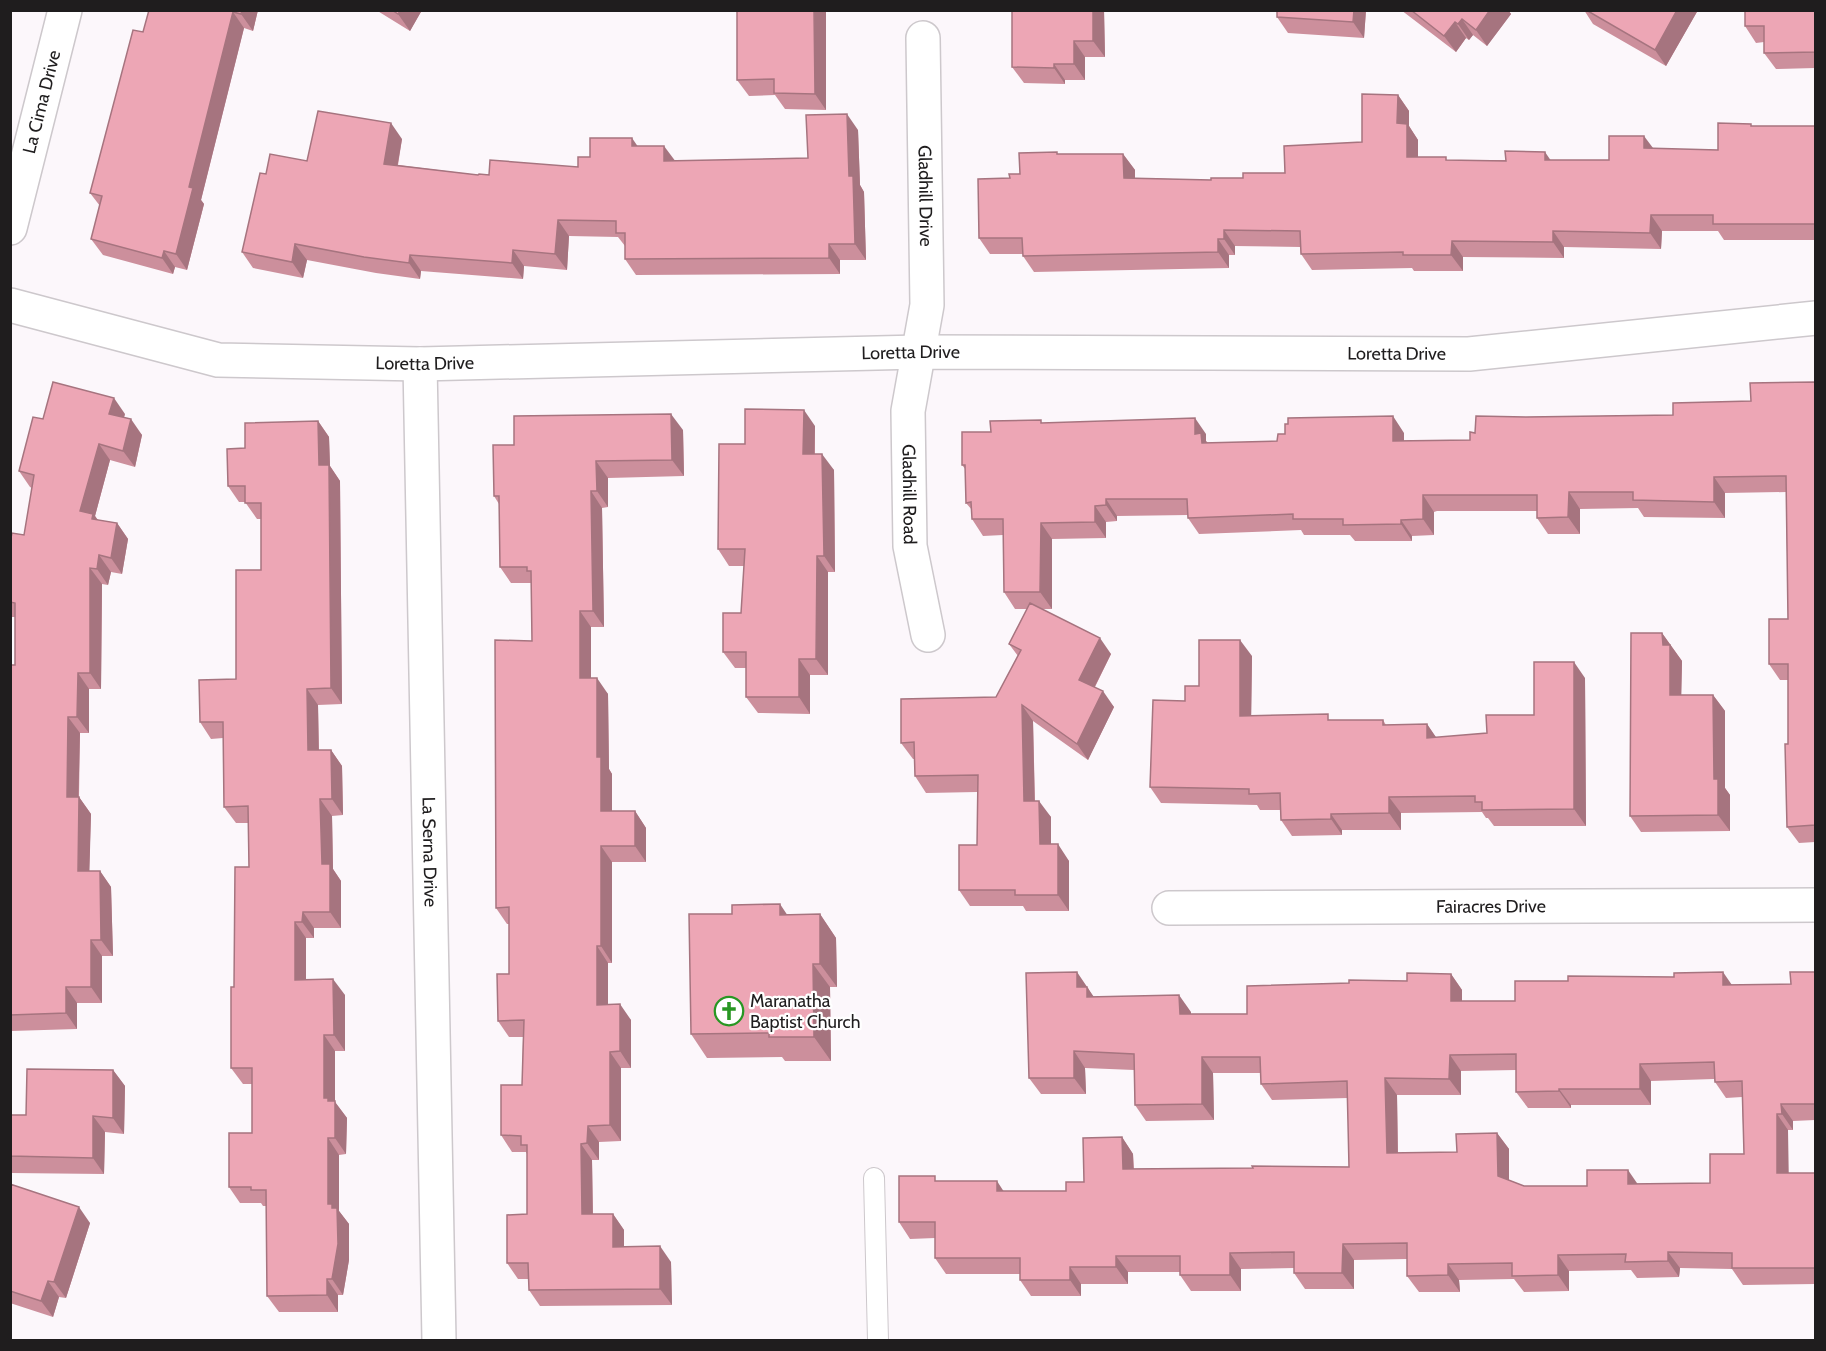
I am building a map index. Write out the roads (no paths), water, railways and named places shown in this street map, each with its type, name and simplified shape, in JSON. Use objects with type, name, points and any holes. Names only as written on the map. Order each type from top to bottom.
[{"type":"street","name":"La Cima Drive","points":[[10,228],[66,10]]},
{"type":"street","name":"Gladhill Drive","points":[[919,352],[927,305],[923,38]]},
{"type":"street","name":"Loretta Drive","points":[[10,305],[218,360],[420,364],[919,352],[1469,354],[1815,318]]},
{"type":"street","name":"Gladhill Road","points":[[919,352],[908,411],[910,546],[928,635]]},
{"type":"street","name":"La Serna Drive","points":[[420,364],[439,1341]]},
{"type":"street","name":"Fairacres Drive","points":[[1169,908],[1815,905]]},
{"type":"lane","points":[[874,1178],[878,1341]]},
{"type":"place","name":"Maranatha Baptist Church","points":[[729,1011]]}]
